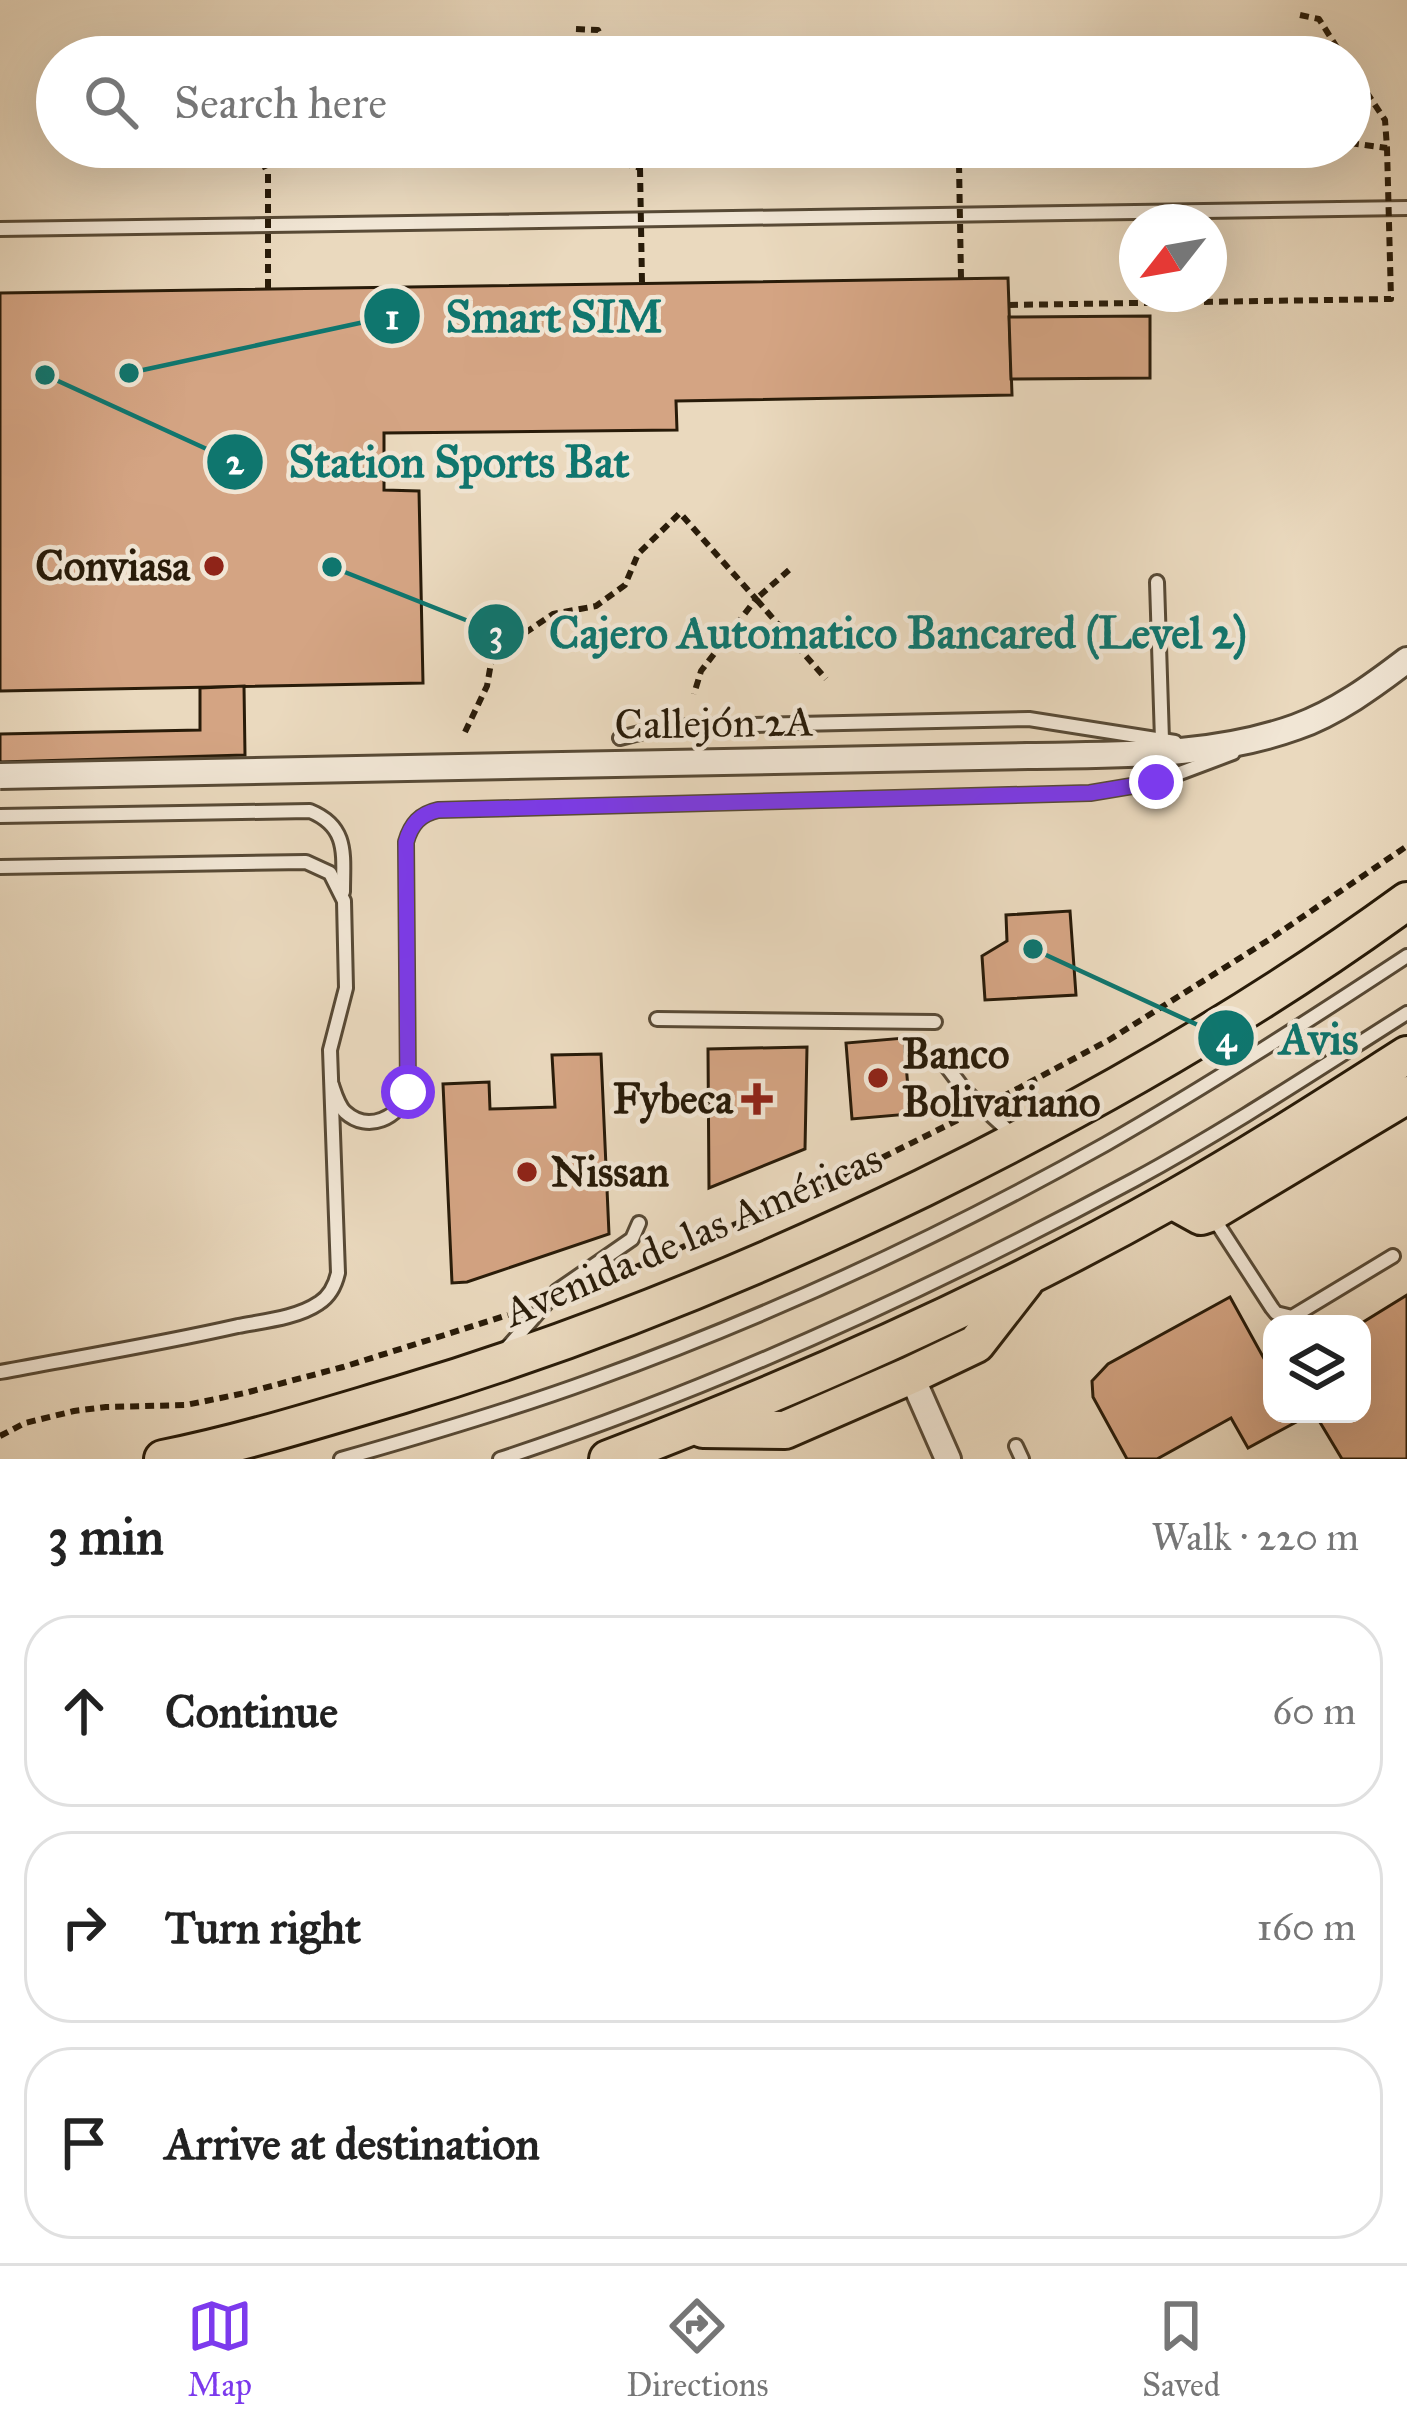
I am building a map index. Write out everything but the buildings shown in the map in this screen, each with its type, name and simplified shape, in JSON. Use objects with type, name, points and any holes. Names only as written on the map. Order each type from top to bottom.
[{"type":"main road","name":"Avenida de las Américas","points":[[163,1459],[490,1368],[716,1283],[1019,1141],[1120,1086],[1245,1012],[1407,902]]},
{"type":"main road","points":[[608,1459],[868,1354],[1030,1274],[1172,1200],[1407,1055]]},
{"type":"main road","points":[[1172,1200],[1201,1216],[1210,1214],[1407,1095]]},
{"type":"main road","points":[[688,1429],[785,1430],[911,1375],[976,1344],[1030,1274]]},
{"type":"street","name":"Callejón 2A","points":[[0,776],[1028,756],[1211,748],[1298,726],[1361,693],[1407,660]]},
{"type":"street","points":[[911,1375],[948,1459]]},
{"type":"lane","points":[[0,229],[1407,208]]},
{"type":"lane","points":[[1156,582],[1162,740]]},
{"type":"lane","points":[[620,738],[663,727],[1029,719],[1211,748]]},
{"type":"lane","points":[[332,1085],[346,1112],[367,1122],[383,1121],[404,1106],[408,1092],[406,842],[409,831],[427,813],[1090,793],[1156,782],[1298,726]]},
{"type":"lane","points":[[0,815],[310,811],[332,823],[343,846],[346,988],[330,1050],[338,1273],[328,1295],[307,1310],[269,1319],[0,1372]]},
{"type":"lane","points":[[0,867],[307,862],[330,873],[344,901]]},
{"type":"lane","points":[[341,1459],[594,1380],[763,1313],[875,1262],[1121,1135],[1407,956]]},
{"type":"lane","points":[[500,1459],[629,1414],[881,1308],[1136,1179],[1407,1013]]},
{"type":"lane","points":[[657,1019],[934,1022]]},
{"type":"lane","points":[[944,1063],[966,1092],[1019,1141]]},
{"type":"lane","points":[[1210,1214],[1272,1308],[1292,1317],[1393,1256]]},
{"type":"lane","points":[[490,1368],[557,1291],[632,1239],[639,1223]]},
{"type":"path","points":[[1300,15],[1319,20],[1329,36]]},
{"type":"path","points":[[576,29],[598,30],[601,36]]},
{"type":"path","points":[[1009,305],[1390,299],[1385,120],[1371,99]]},
{"type":"path","points":[[1371,146],[1387,148]]},
{"type":"path","points":[[265,168],[268,289]]},
{"type":"path","points":[[640,168],[642,283]]},
{"type":"path","points":[[959,168],[961,278]]},
{"type":"path","points":[[466,732],[487,686],[491,663],[507,645],[553,614],[596,606],[625,585],[638,554],[680,513],[826,679]]},
{"type":"path","points":[[694,694],[701,671],[756,599],[789,570]]},
{"type":"path","points":[[619,1274],[830,1184],[1109,1040],[1407,846]]},
{"type":"path","points":[[0,1436],[25,1423],[74,1411],[186,1405],[245,1393],[548,1302]]},
{"type":"place","name":"Smart SIM","points":[[129,373]]},
{"type":"place","name":"Station Sports Bat","points":[[45,375]]},
{"type":"place","name":"Conviasa","points":[[214,566]]},
{"type":"place","name":"Cajero Automatico Bancared (Level 2)","points":[[332,567]]},
{"type":"place","name":"Avis","points":[[1033,949]]},
{"type":"place","name":"Banco Bolivariano","points":[[878,1078]]},
{"type":"place","name":"Fybeca","points":[[757,1099]]},
{"type":"place","name":"Nissan","points":[[527,1172]]},
{"type":"route","points":[[408,1092],[406,842],[409,831],[427,813],[1090,793],[1156,782]]}]
